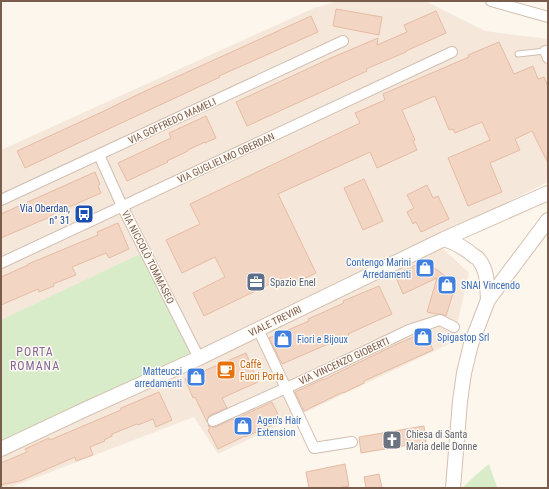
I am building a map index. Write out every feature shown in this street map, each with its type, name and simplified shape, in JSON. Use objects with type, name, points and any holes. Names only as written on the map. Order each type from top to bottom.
[{"type":"street","points":[[491,1],[548,17]]},
{"type":"street","name":"VIA GOFFREDO MAMELI","points":[[1,200],[342,42]]},
{"type":"street","name":"VIA GUGLIELMO OBERDAN","points":[[1,263],[452,52]]},
{"type":"street","name":"VIA NICCOLÒ TOMMASEO","points":[[99,155],[122,206],[199,358]]},
{"type":"street","name":"VIALE TREVIRI","points":[[1,449],[199,358],[444,239],[548,192]]},
{"type":"street","points":[[453,482],[457,427],[464,373],[471,344],[488,300],[548,220]]},
{"type":"street","points":[[444,239],[457,244],[479,260],[485,271],[488,300]]},
{"type":"street","name":"VIA VINCENZO GIOBERTI","points":[[213,420],[326,370],[409,330],[440,320],[454,327]]},
{"type":"street","points":[[258,329],[314,448],[352,442]]},
{"type":"lane","points":[[518,54],[546,55]]},
{"type":"shaded area","points":[[338,1],[425,1],[485,31],[548,39],[548,182],[433,239],[469,273],[453,342],[218,454],[194,417],[9,488],[1,488],[1,150],[314,8]]},
{"type":"green space","points":[[140,254],[192,353],[1,442],[1,320]]},
{"type":"green space","points":[[489,464],[497,487],[525,488],[462,488]]},
{"type":"building","points":[[336,9],[382,17],[379,35],[333,26]]},
{"type":"building","points":[[436,11],[446,33],[366,69],[367,71],[247,126],[236,102],[378,38],[377,45],[407,32],[404,25]]},
{"type":"building","points":[[311,16],[318,32],[219,76],[220,77],[25,168],[17,151]]},
{"type":"building","points":[[499,42],[514,74],[533,66],[538,79],[544,77],[548,87],[548,163],[532,131],[515,139],[520,150],[490,163],[502,192],[468,206],[448,158],[490,140],[482,122],[455,133],[453,129],[449,130],[435,96],[402,110],[415,140],[413,141],[417,150],[377,168],[370,152],[278,194],[316,273],[286,287],[282,278],[204,316],[193,293],[225,277],[215,257],[182,273],[166,240],[200,224],[190,204],[360,123],[355,113],[385,100],[383,94],[469,57],[468,55]]},
{"type":"building","points":[[206,116],[216,138],[188,150],[167,161],[168,162],[127,181],[118,163],[171,138],[169,133]]},
{"type":"building","points":[[95,172],[100,184],[98,186],[101,193],[1,238],[1,214]]},
{"type":"building","points":[[364,179],[383,221],[363,230],[344,188]]},
{"type":"building","points":[[427,185],[433,198],[438,196],[449,219],[421,232],[416,222],[413,224],[407,212],[414,208],[407,195]]},
{"type":"building","points":[[118,223],[129,249],[109,258],[106,253],[72,267],[76,275],[53,284],[54,286],[39,292],[38,289],[1,305],[1,277],[28,264],[98,235],[97,232]]},
{"type":"building","points":[[425,261],[456,284],[446,316],[427,312],[437,278],[403,294],[395,275]]},
{"type":"building","points":[[379,286],[392,314],[348,334],[349,335],[282,364],[269,338],[309,321],[308,319],[344,303],[343,301]]},
{"type":"building","points":[[425,332],[433,350],[364,381],[364,383],[304,411],[295,392]]},
{"type":"building","points":[[246,353],[258,382],[222,398],[227,408],[210,415],[207,422],[195,397],[193,398],[185,379]]},
{"type":"building","points":[[159,392],[172,420],[156,427],[153,419],[138,425],[137,424],[112,434],[112,436],[104,440],[105,441],[90,447],[93,455],[76,461],[75,457],[20,481],[1,485],[1,463],[27,452],[25,449],[49,438],[50,440]]},
{"type":"building","points":[[272,402],[281,421],[218,449],[208,430],[210,429],[208,425],[216,427]]},
{"type":"building","name":"Chiesa di Santa Maria delle Donne","points":[[424,426],[426,442],[361,453],[359,437]]},
{"type":"building","points":[[345,464],[349,486],[338,488],[309,488],[306,472]]},
{"type":"building","points":[[379,474],[382,488],[366,488],[364,477]]},
{"type":"place","name":"Via Oberdan, n° 31","points":[[84,214]]},
{"type":"place","name":"Contengo Marini Arredamenti","points":[[425,268]]},
{"type":"place","name":"Spazio Enel","points":[[256,282]]},
{"type":"place","name":"SNAI Vincendo","points":[[447,285]]},
{"type":"place","name":"Spigastop Srl","points":[[423,337]]},
{"type":"place","name":"Fiori e Bijoux","points":[[283,339]]},
{"type":"place","name":"Caffè Fuori Porta","points":[[226,370]]},
{"type":"place","name":"Matteucci arredamenti","points":[[196,377]]},
{"type":"place","name":"Agen's Hair Extension","points":[[243,426]]},
{"type":"place","name":"Chiesa di Santa Maria delle Donne","points":[[392,440]]},
{"type":"district","name":"PORTA ROMANA","points":[[35,359]]}]
